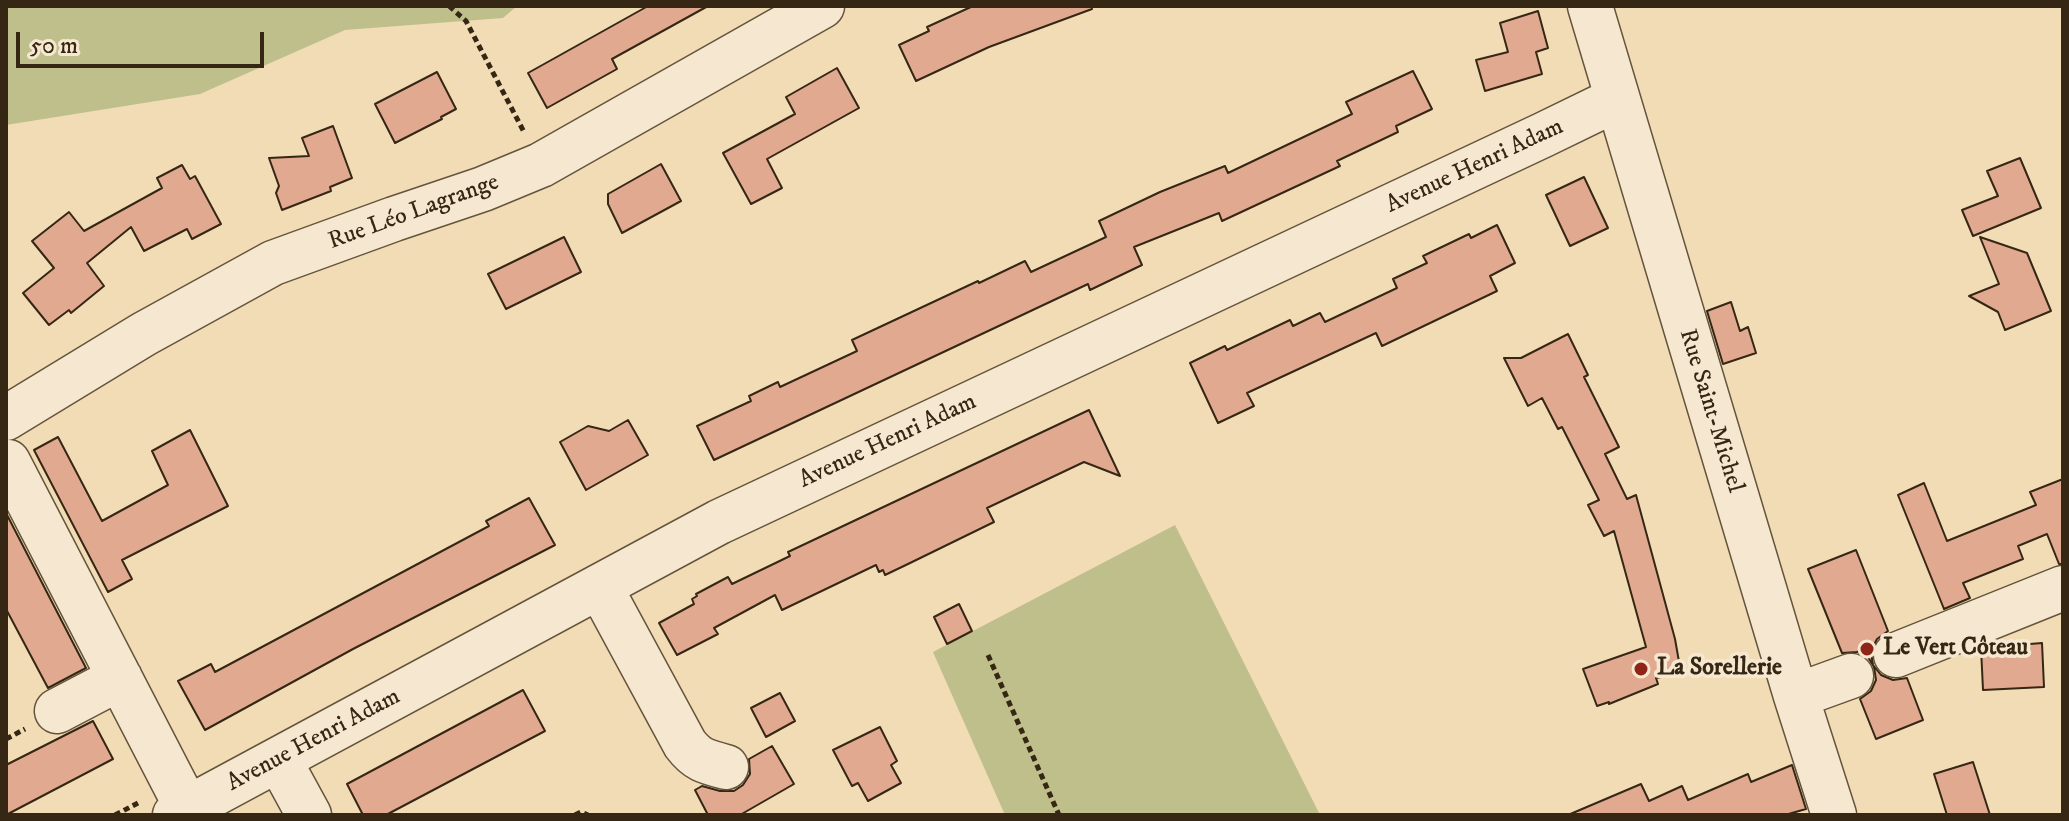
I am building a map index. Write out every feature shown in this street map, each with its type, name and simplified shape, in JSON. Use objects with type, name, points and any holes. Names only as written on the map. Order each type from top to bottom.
[{"type":"street","name":"Rue Léo Lagrange","points":[[6,418],[144,334],[273,263],[483,189],[541,165],[822,6]]},
{"type":"street","name":"Rue Saint-Michel","points":[[1590,6],[1834,815]]},
{"type":"street","name":"Avenue Henri Adam","points":[[181,812],[719,522],[1617,99]]},
{"type":"street","points":[[8,462],[120,678],[181,812]]},
{"type":"street","points":[[600,587],[685,744],[694,756],[726,767]]},
{"type":"street","points":[[1896,655],[2063,588]]},
{"type":"street","points":[[1796,696],[1851,676]]},
{"type":"street","points":[[57,711],[120,678]]},
{"type":"street","points":[[279,760],[309,815]]},
{"type":"path","points":[[449,6],[466,21],[541,165]]},
{"type":"path","points":[[988,655],[1059,815]]},
{"type":"path","points":[[575,815],[581,812],[588,815]]},
{"type":"green space","points":[[6,6],[517,6],[503,18],[345,30],[200,94],[6,125]]},
{"type":"green space","points":[[1175,525],[1320,815],[1005,815],[933,652]]},
{"type":"building","points":[[648,6],[708,6],[612,59],[617,69],[547,108],[528,73]]},
{"type":"building","points":[[973,6],[1091,6],[1092,9],[989,47],[916,81],[899,45],[929,31],[927,27]]},
{"type":"building","points":[[1538,11],[1548,48],[1536,52],[1542,74],[1485,91],[1476,60],[1508,52],[1500,23]]},
{"type":"building","points":[[837,68],[859,108],[767,159],[782,188],[751,204],[723,153],[795,114],[786,97]]},
{"type":"building","points":[[1413,71],[1432,109],[1396,126],[1398,132],[1337,161],[1340,166],[1222,221],[1219,213],[1134,247],[1142,265],[1090,290],[1088,284],[714,460],[697,426],[751,401],[749,396],[778,382],[780,387],[857,351],[852,340],[978,281],[1025,261],[1031,272],[1106,237],[1099,221],[1225,166],[1228,173],[1352,114],[1346,102]]},
{"type":"building","points":[[437,72],[456,109],[395,143],[375,104]]},
{"type":"building","points":[[333,126],[352,178],[330,187],[331,191],[282,210],[276,193],[279,186],[269,158],[309,156],[302,138]]},
{"type":"building","points":[[2020,158],[2041,208],[1973,236],[1962,210],[1998,196],[1987,171]]},
{"type":"building","points":[[661,164],[681,201],[622,233],[608,204],[608,194]]},
{"type":"building","points":[[182,165],[190,179],[195,176],[221,224],[192,239],[187,229],[144,251],[131,227],[87,263],[104,286],[71,313],[69,310],[49,325],[23,293],[54,268],[32,241],[69,212],[84,231],[162,188],[157,178]]},
{"type":"building","points":[[1584,177],[1608,228],[1570,246],[1546,195]]},
{"type":"building","points":[[1497,225],[1515,263],[1490,276],[1497,291],[1382,346],[1376,333],[1247,393],[1254,406],[1218,423],[1190,363],[1225,346],[1227,350],[1290,320],[1293,326],[1320,313],[1325,322],[1397,288],[1393,279],[1427,263],[1423,256],[1469,234],[1471,238]]},
{"type":"building","points":[[564,237],[581,272],[506,309],[488,274]]},
{"type":"building","points":[[1980,237],[2027,253],[2051,311],[2005,330],[1998,312],[1969,296],[1999,284]]},
{"type":"building","points":[[1731,302],[1740,331],[1748,327],[1756,353],[1723,364],[1707,311]]},
{"type":"building","points":[[1568,334],[1588,375],[1584,377],[1619,447],[1605,454],[1627,499],[1636,495],[1675,639],[1681,673],[1656,678],[1658,684],[1597,706],[1583,669],[1646,647],[1614,531],[1604,536],[1588,505],[1599,500],[1562,427],[1558,429],[1542,398],[1528,406],[1504,358],[1521,358]]},
{"type":"building","points":[[1089,410],[1120,476],[1084,462],[987,508],[994,522],[885,575],[883,570],[879,572],[876,565],[782,610],[775,595],[714,628],[718,634],[677,655],[659,623],[694,604],[692,599],[696,594],[728,577],[732,584],[790,556],[788,552]]},
{"type":"building","points":[[628,420],[648,455],[586,490],[560,442],[588,426],[609,431]]},
{"type":"building","points":[[190,430],[228,506],[122,560],[132,579],[108,592],[34,450],[58,437],[102,521],[168,485],[152,451]]},
{"type":"building","points":[[2063,479],[2063,564],[2059,564],[2047,534],[2018,546],[2023,559],[1963,583],[1970,598],[1944,609],[1898,495],[1924,483],[1947,541],[2036,505],[2030,492]]},
{"type":"building","points":[[529,498],[555,545],[353,649],[205,730],[178,681],[211,664],[215,672],[489,526],[486,521]]},
{"type":"building","points":[[6,513],[86,668],[48,688],[6,609]]},
{"type":"building","points":[[1856,550],[1888,631],[1874,645],[1857,652],[1842,653],[1808,569]]},
{"type":"building","points":[[959,604],[972,631],[947,644],[934,617]]},
{"type":"building","points":[[2042,643],[2044,687],[1983,690],[1981,648]]},
{"type":"building","points":[[1871,652],[1873,665],[1881,675],[1893,680],[1907,678],[1923,720],[1876,739],[1860,699],[1871,691],[1876,680],[1868,657],[1859,653]]},
{"type":"building","points":[[523,690],[545,731],[386,815],[363,815],[347,784]]},
{"type":"building","points":[[780,693],[795,721],[766,737],[751,708]]},
{"type":"building","points":[[93,721],[113,759],[6,815],[6,765]]},
{"type":"building","points":[[880,727],[897,761],[891,765],[901,783],[868,801],[858,783],[852,786],[833,750]]},
{"type":"building","points":[[772,746],[794,784],[740,815],[708,815],[695,790],[702,786],[734,791],[743,785],[750,774],[749,759]]},
{"type":"building","points":[[1973,762],[1990,815],[1947,815],[1934,774]]},
{"type":"building","points":[[1792,765],[1806,809],[1785,815],[1568,815],[1641,784],[1649,801],[1682,786],[1688,800],[1748,774],[1751,782]]},
{"type":"place","name":"Le Vert Côteau","points":[[1867,649]]},
{"type":"place","name":"La Sorellerie","points":[[1641,669]]}]
